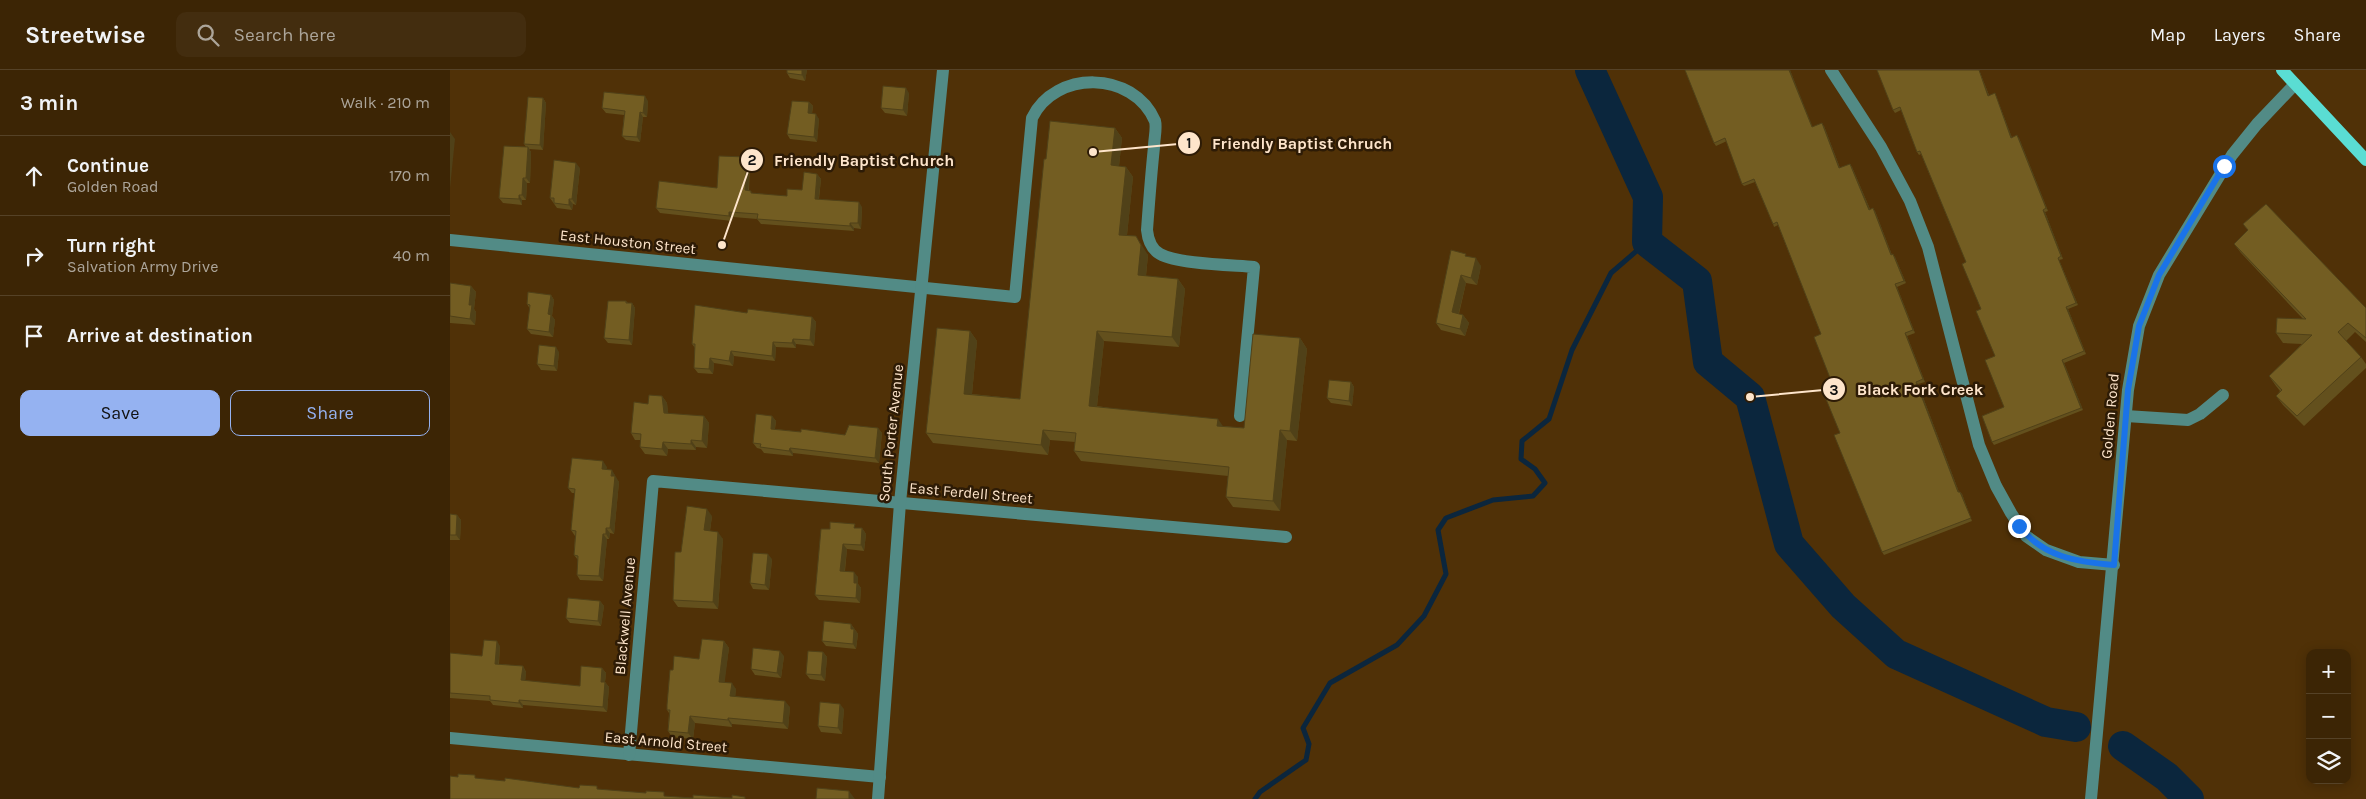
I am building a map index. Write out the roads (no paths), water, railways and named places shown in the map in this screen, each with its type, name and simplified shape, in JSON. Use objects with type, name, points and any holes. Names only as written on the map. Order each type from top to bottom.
[{"type":"main road","points":[[2282,70],[2366,160]]},
{"type":"street","name":"South Porter Avenue","points":[[878,799],[900,503],[943,70]]},
{"type":"street","name":"East Houston Street","points":[[450,240],[1015,296],[1032,118],[1037,104],[1048,91],[1062,79],[1081,70]]},
{"type":"street","points":[[1087,70],[1117,75],[1130,85],[1146,103],[1156,123],[1147,230],[1152,247],[1160,254],[1176,259],[1254,267],[1240,416]]},
{"type":"street","points":[[1831,70],[1878,141],[1910,201],[1928,246],[1979,445],[1992,480],[2026,536],[2046,550],[2079,562],[2114,565]]},
{"type":"street","name":"Golden Road","points":[[2091,799],[2131,366],[2139,326],[2159,275],[2232,154],[2295,84]]},
{"type":"street","points":[[2126,416],[2188,420],[2200,414],[2223,395]]},
{"type":"street","name":"East Ferdell Street","points":[[654,481],[1286,538]]},
{"type":"street","name":"Blackwell Avenue","points":[[628,755],[654,481]]},
{"type":"street","name":"East Arnold Street","points":[[450,738],[880,777]]},
{"type":"waterway","points":[[1590,70],[1648,197],[1647,242],[1697,281],[1708,362],[1750,397],[1789,544],[1843,606],[1896,654],[2046,722],[2076,727]]},
{"type":"waterway","points":[[1255,799],[1260,792],[1306,760],[1309,744],[1303,728],[1330,683],[1397,645],[1424,616],[1446,574],[1438,530],[1446,518],[1493,500],[1533,496],[1545,483],[1535,469],[1521,459],[1522,441],[1549,419],[1572,350],[1611,273],[1647,242]]},
{"type":"waterway","points":[[2123,746],[2167,777],[2189,799]]},
{"type":"place","name":"Friendly Baptist Chruch","points":[[1093,152]]},
{"type":"place","name":"Friendly Baptist Church","points":[[722,245]]},
{"type":"place","name":"Black Fork Creek","points":[[1750,397]]}]
